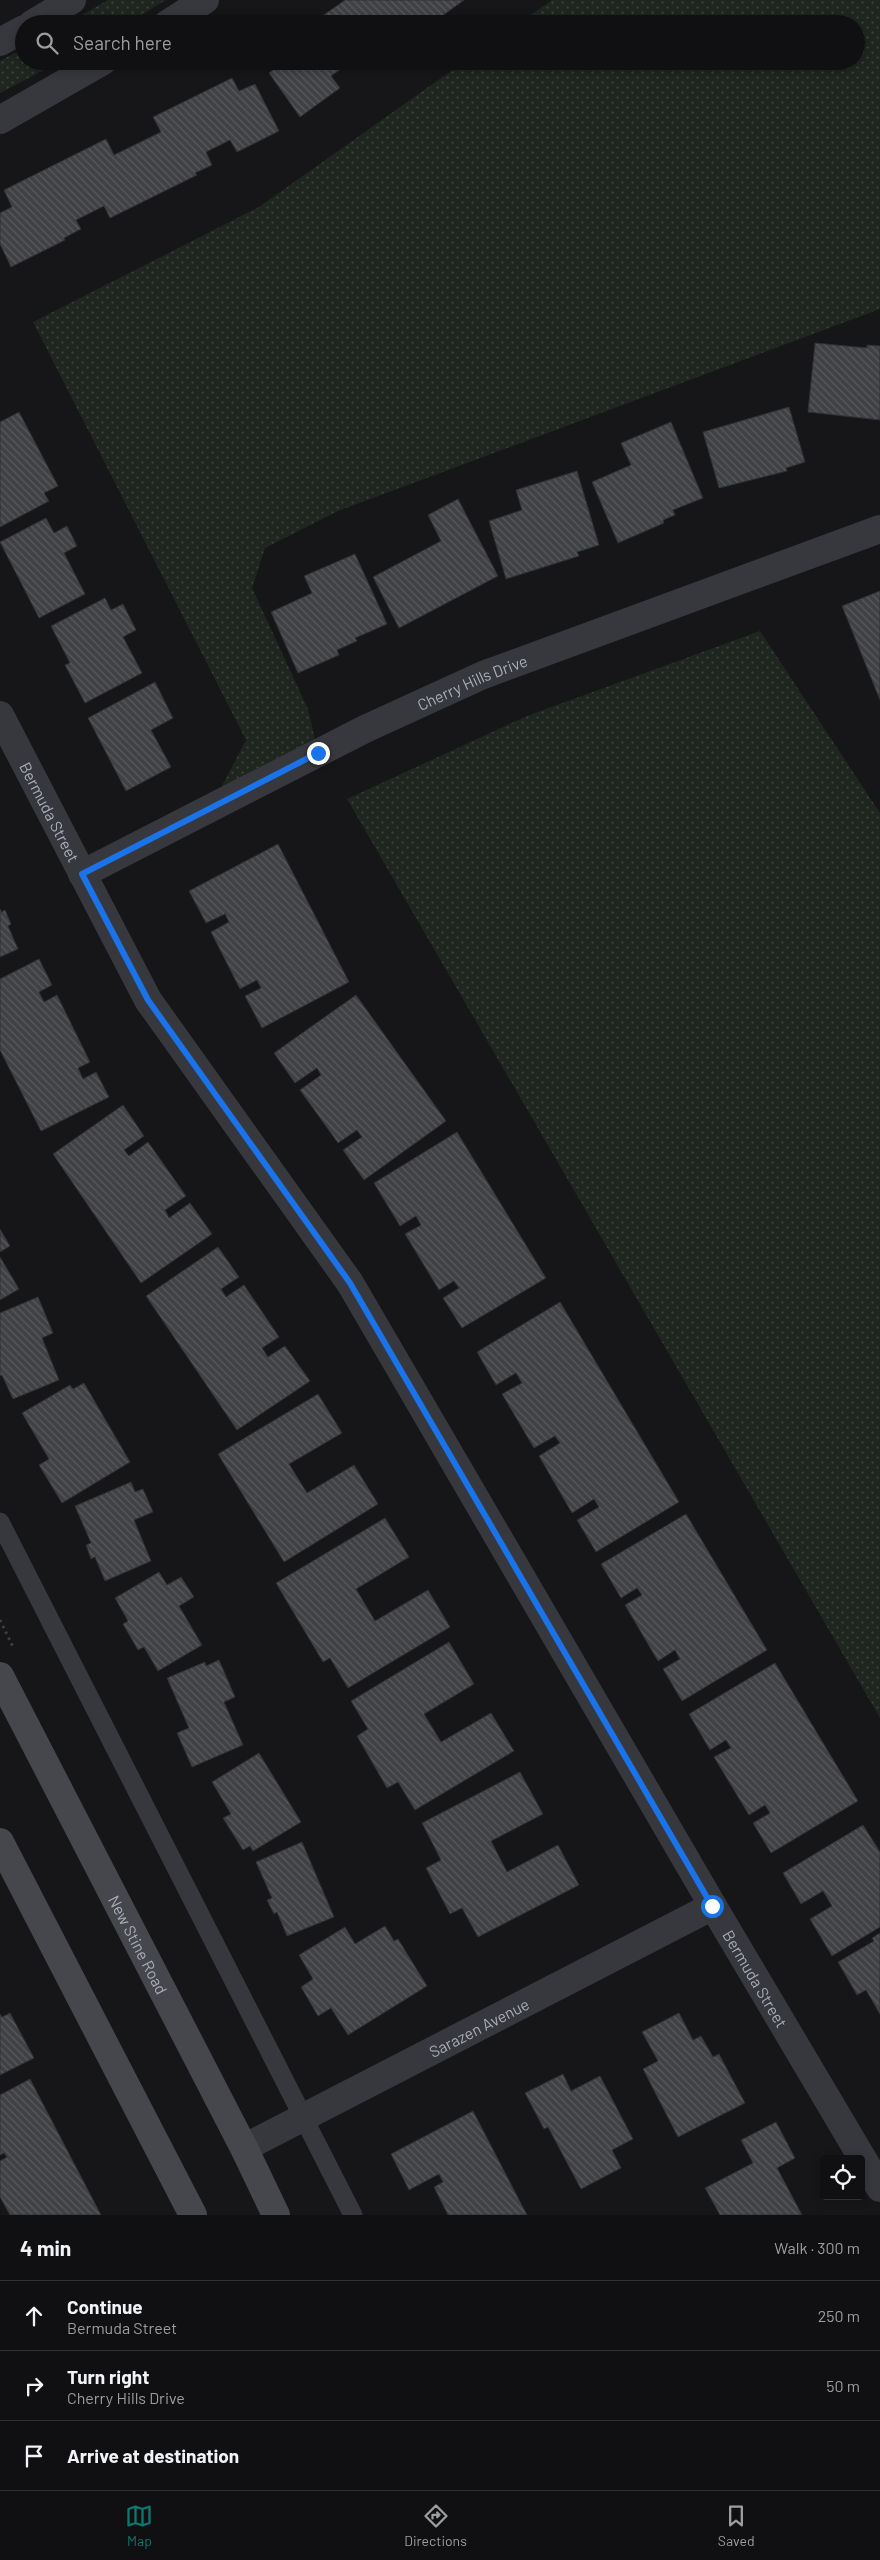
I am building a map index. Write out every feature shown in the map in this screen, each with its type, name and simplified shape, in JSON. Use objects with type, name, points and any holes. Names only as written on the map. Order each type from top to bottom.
[{"type":"main road","name":"New Stine Road","points":[[0,1676],[244,2148],[276,2215]]},
{"type":"main road","points":[[0,1842],[193,2215]]},
{"type":"street","points":[[47,15],[72,0]]},
{"type":"street","points":[[181,15],[205,0]]},
{"type":"street","points":[[0,120],[88,70]]},
{"type":"street","name":"Cherry Hills Drive","points":[[82,874],[366,729],[483,675],[880,529]]},
{"type":"street","name":"Bermuda Street","points":[[0,715],[148,1000],[350,1283],[712,1906],[880,2188]]},
{"type":"street","name":"Sarazen Avenue","points":[[244,2148],[712,1906]]},
{"type":"lane","points":[[0,1522],[353,2215]]},
{"type":"shaded area","points":[[108,0],[166,0],[141,15],[82,15]]},
{"type":"shaded area","points":[[552,0],[880,0],[880,309],[338,511],[265,548],[252,588],[308,709],[318,753],[210,809],[246,740],[33,322],[259,207],[452,70],[865,70],[865,15],[531,15]]},
{"type":"shaded area","points":[[15,53],[15,70],[44,70],[0,93],[0,61]]},
{"type":"shaded area","points":[[760,631],[880,813],[880,1718],[347,799],[527,716]]},
{"type":"building","points":[[345,0],[464,0],[443,15],[324,15]]},
{"type":"building","points":[[273,70],[339,70],[331,76],[340,88],[300,117],[269,73]]},
{"type":"building","points":[[232,78],[239,91],[255,84],[279,131],[237,152],[230,140],[206,152],[212,165],[195,173],[197,175],[110,218],[104,206],[76,220],[81,229],[64,238],[65,240],[11,267],[0,244],[0,213],[12,207],[4,190],[106,139],[114,155],[161,132],[153,117]]},
{"type":"building","points":[[815,343],[867,348],[867,345],[880,346],[880,420],[808,412]]},
{"type":"building","points":[[789,407],[805,462],[786,468],[787,471],[719,488],[703,432]]},
{"type":"building","points":[[19,412],[58,486],[44,493],[49,501],[0,527],[0,422]]},
{"type":"building","points":[[671,422],[703,498],[673,510],[675,515],[663,520],[664,523],[618,543],[592,482],[631,465],[621,443]]},
{"type":"building","points":[[577,471],[599,545],[577,552],[579,556],[506,579],[489,521],[522,510],[516,490]]},
{"type":"building","points":[[458,499],[498,576],[399,628],[373,577],[441,541],[428,515]]},
{"type":"building","points":[[46,518],[54,533],[67,526],[77,546],[64,553],[85,594],[39,618],[0,542]]},
{"type":"building","points":[[355,554],[387,624],[355,638],[357,641],[337,650],[339,655],[298,673],[271,612],[312,593],[304,576]]},
{"type":"building","points":[[880,591],[880,700],[842,606]]},
{"type":"building","points":[[105,598],[111,610],[123,604],[136,630],[123,637],[142,673],[85,703],[65,665],[70,663],[51,626]]},
{"type":"building","points":[[155,682],[173,718],[151,730],[171,767],[126,791],[88,718]]},
{"type":"building","points":[[278,844],[349,982],[262,1028],[245,996],[261,988],[257,980],[240,989],[211,932],[229,922],[225,914],[206,923],[189,891]]},
{"type":"building","points":[[0,909],[2,912],[5,910],[11,924],[8,926],[18,949],[0,957]]},
{"type":"building","points":[[39,959],[52,985],[39,992],[44,1002],[57,995],[90,1062],[78,1068],[83,1079],[96,1072],[109,1097],[41,1131],[0,1050],[0,979]]},
{"type":"building","points":[[356,995],[446,1121],[364,1180],[343,1150],[362,1137],[357,1130],[338,1143],[300,1090],[321,1075],[317,1068],[295,1083],[274,1053]]},
{"type":"building","points":[[123,1105],[144,1136],[124,1150],[129,1156],[148,1142],[186,1196],[165,1210],[169,1218],[190,1203],[212,1234],[141,1283],[53,1154]]},
{"type":"building","points":[[457,1132],[546,1278],[462,1328],[443,1298],[459,1288],[454,1281],[439,1290],[405,1234],[421,1225],[416,1216],[400,1226],[374,1183]]},
{"type":"building","points":[[0,1229],[10,1246],[0,1252]]},
{"type":"building","points":[[218,1247],[239,1277],[221,1289],[226,1297],[244,1285],[279,1337],[262,1348],[268,1357],[285,1346],[310,1381],[237,1430],[146,1296]]},
{"type":"building","points":[[0,1257],[19,1289],[0,1300]]},
{"type":"building","points":[[38,1297],[53,1333],[42,1338],[59,1380],[13,1399],[2,1375],[0,1376],[0,1313]]},
{"type":"building","points":[[560,1302],[679,1502],[596,1552],[577,1520],[599,1507],[594,1499],[572,1513],[539,1456],[560,1443],[555,1436],[534,1448],[502,1394],[522,1383],[516,1373],[496,1385],[477,1352]]},
{"type":"building","points":[[84,1383],[130,1462],[62,1503],[39,1465],[49,1459],[22,1413],[70,1385],[73,1389]]},
{"type":"building","points":[[318,1394],[342,1433],[289,1464],[307,1493],[354,1465],[378,1504],[284,1562],[218,1454]]},
{"type":"building","points":[[131,1482],[135,1492],[143,1489],[153,1512],[134,1520],[151,1561],[105,1581],[95,1557],[91,1559],[86,1545],[91,1543],[75,1506]]},
{"type":"building","points":[[686,1514],[767,1650],[682,1701],[663,1669],[680,1659],[675,1650],[658,1661],[625,1605],[642,1595],[637,1588],[621,1598],[601,1564]]},
{"type":"building","points":[[385,1518],[409,1557],[356,1589],[375,1621],[428,1590],[450,1627],[348,1688],[330,1658],[323,1662],[276,1583]]},
{"type":"building","points":[[159,1572],[167,1585],[181,1577],[194,1597],[179,1606],[202,1645],[158,1671],[144,1647],[138,1650],[123,1624],[128,1621],[115,1598]]},
{"type":"building","points":[[449,1642],[474,1684],[424,1714],[441,1742],[491,1713],[514,1751],[415,1810],[398,1782],[387,1788],[357,1736],[368,1729],[351,1701]]},
{"type":"building","points":[[219,1660],[235,1697],[224,1702],[243,1745],[192,1767],[177,1733],[189,1728],[167,1678],[205,1662],[206,1666]]},
{"type":"building","points":[[775,1663],[858,1801],[771,1853],[753,1823],[770,1813],[765,1805],[749,1815],[714,1757],[731,1748],[726,1740],[710,1750],[689,1714]]},
{"type":"building","points":[[259,1753],[301,1822],[253,1851],[250,1846],[243,1850],[223,1818],[231,1814],[212,1782]]},
{"type":"building","points":[[520,1772],[543,1814],[491,1841],[507,1872],[558,1845],[579,1885],[478,1937],[462,1908],[450,1914],[426,1868],[441,1860],[422,1823]]},
{"type":"building","points":[[863,1825],[880,1852],[880,1927],[832,1956],[810,1919],[832,1906],[823,1891],[801,1904],[783,1873]]},
{"type":"building","points":[[302,1842],[334,1917],[287,1936],[277,1912],[274,1914],[267,1900],[272,1898],[256,1862]]},
{"type":"building","points":[[385,1926],[394,1941],[398,1939],[427,1986],[348,2035],[331,2008],[318,2016],[301,1987],[313,1979],[299,1955],[345,1927],[355,1944]]},
{"type":"building","points":[[880,1933],[880,2014],[866,1990],[857,1995],[838,1962],[874,1941],[872,1938]]},
{"type":"building","points":[[10,2013],[34,2058],[0,2075],[0,2014],[2,2017]]},
{"type":"building","points":[[679,2013],[693,2040],[701,2036],[713,2057],[719,2054],[745,2103],[678,2137],[643,2069],[658,2061],[642,2032]]},
{"type":"building","points":[[563,2074],[571,2091],[600,2076],[633,2139],[612,2150],[621,2168],[581,2189],[548,2127],[544,2129],[525,2093]]},
{"type":"building","points":[[30,2079],[101,2215],[10,2215],[0,2197],[0,2161],[7,2157],[4,2153],[0,2155],[0,2095]]},
{"type":"building","points":[[473,2111],[527,2215],[448,2215],[434,2187],[443,2182],[439,2174],[409,2190],[391,2154]]},
{"type":"building","points":[[776,2122],[795,2158],[777,2168],[802,2215],[720,2215],[705,2188],[753,2163],[741,2140]]},
{"type":"route","points":[[318,753],[82,874],[148,1000],[350,1283],[712,1906]]}]
